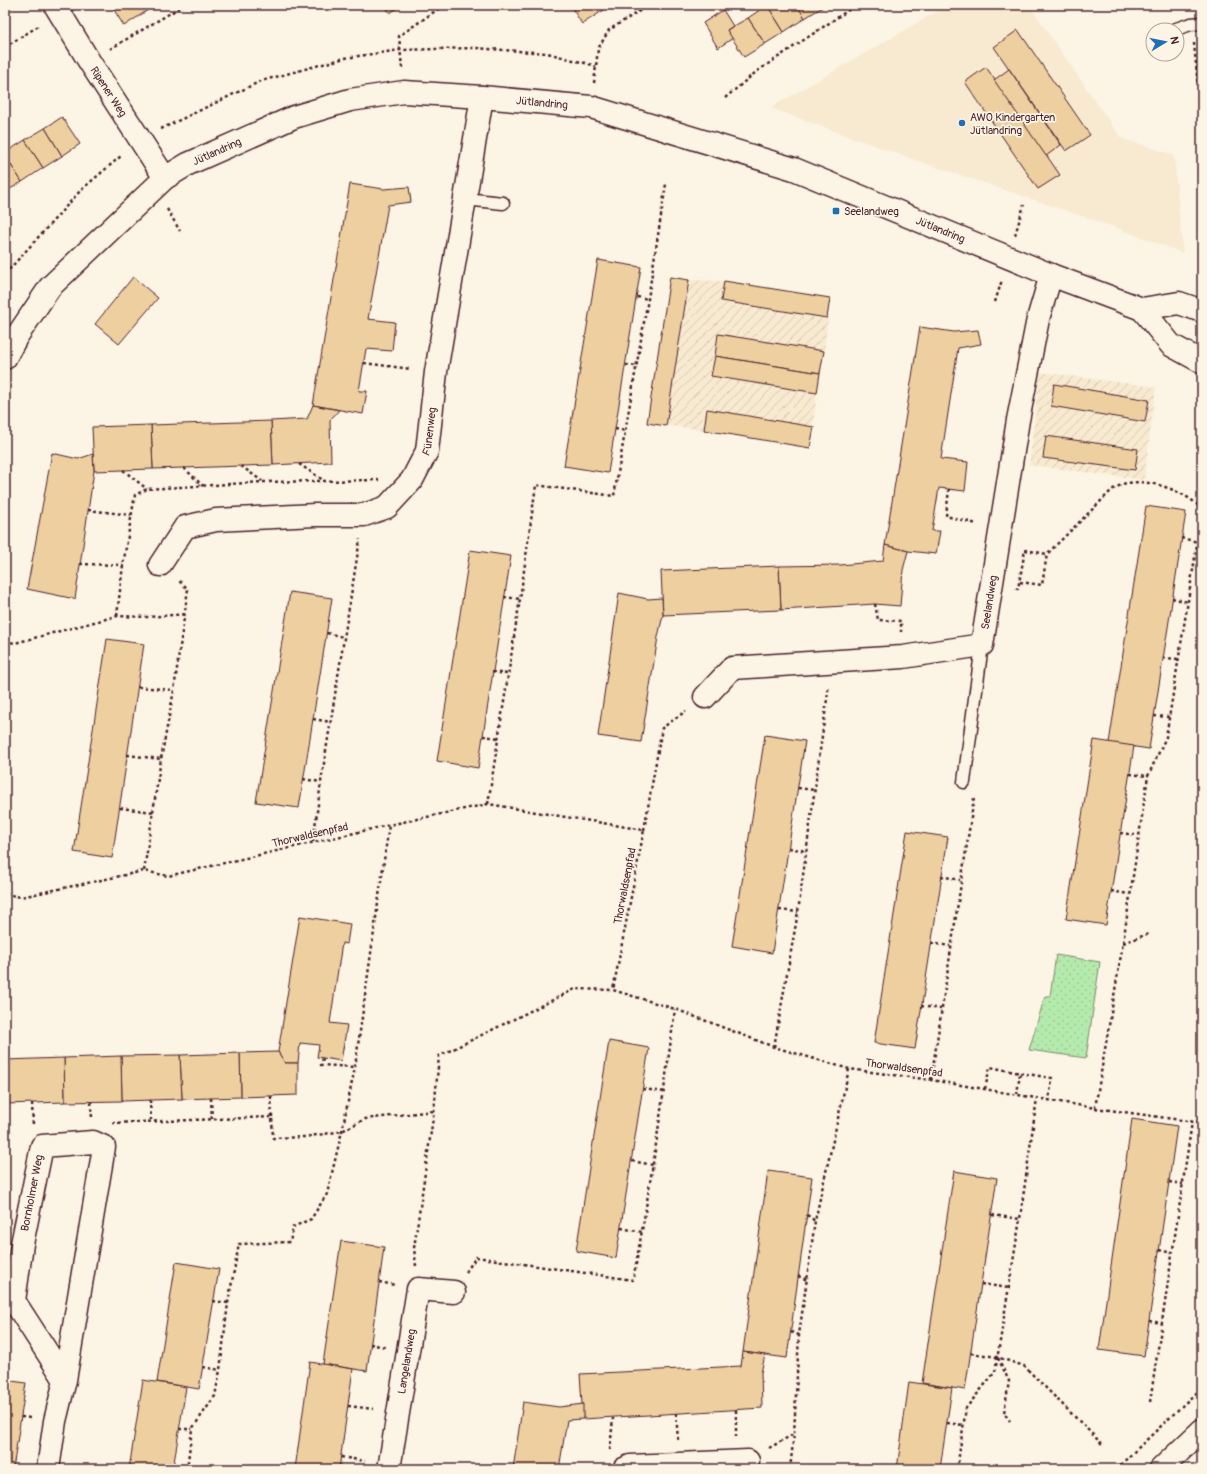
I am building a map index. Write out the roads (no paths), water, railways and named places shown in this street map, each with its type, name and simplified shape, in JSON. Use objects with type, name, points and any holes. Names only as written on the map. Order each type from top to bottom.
[{"type":"street","name":"Ripener Weg","points":[[57,9],[164,178]]},
{"type":"street","name":"Jütlandring","points":[[5,358],[17,336],[50,287],[164,178],[188,164],[294,117],[350,100],[404,92],[482,97],[591,107],[794,170],[1051,275],[1142,309],[1179,303],[1202,311]]},
{"type":"street","name":"Fünenweg","points":[[160,565],[185,527],[216,520],[315,515],[364,515],[387,506],[412,480],[427,450],[436,372],[482,97]]},
{"type":"street","name":"Seelandweg","points":[[705,698],[732,668],[903,657],[982,645],[1018,420],[1038,319],[1051,275]]},
{"type":"street","points":[[1142,309],[1171,345],[1202,362]]},
{"type":"street","name":"Bornholmer Weg","points":[[48,1469],[55,1421],[65,1380],[104,1147],[93,1142],[42,1146],[22,1244],[14,1301],[65,1380]]},
{"type":"street","name":"Langelandweg","points":[[389,1469],[418,1289],[454,1292]]},
{"type":"street","points":[[1164,1468],[1202,1430]]},
{"type":"street","points":[[617,1463],[630,1466],[748,1461]]},
{"type":"lane","points":[[1185,27],[1196,24]]},
{"type":"lane","points":[[465,199],[503,203]]},
{"type":"lane","points":[[964,782],[982,645]]},
{"type":"place","name":"AWO Kindergarten Jütlandring","points":[[962,123]]},
{"type":"place","name":"Seelandweg","points":[[836,211]]}]
